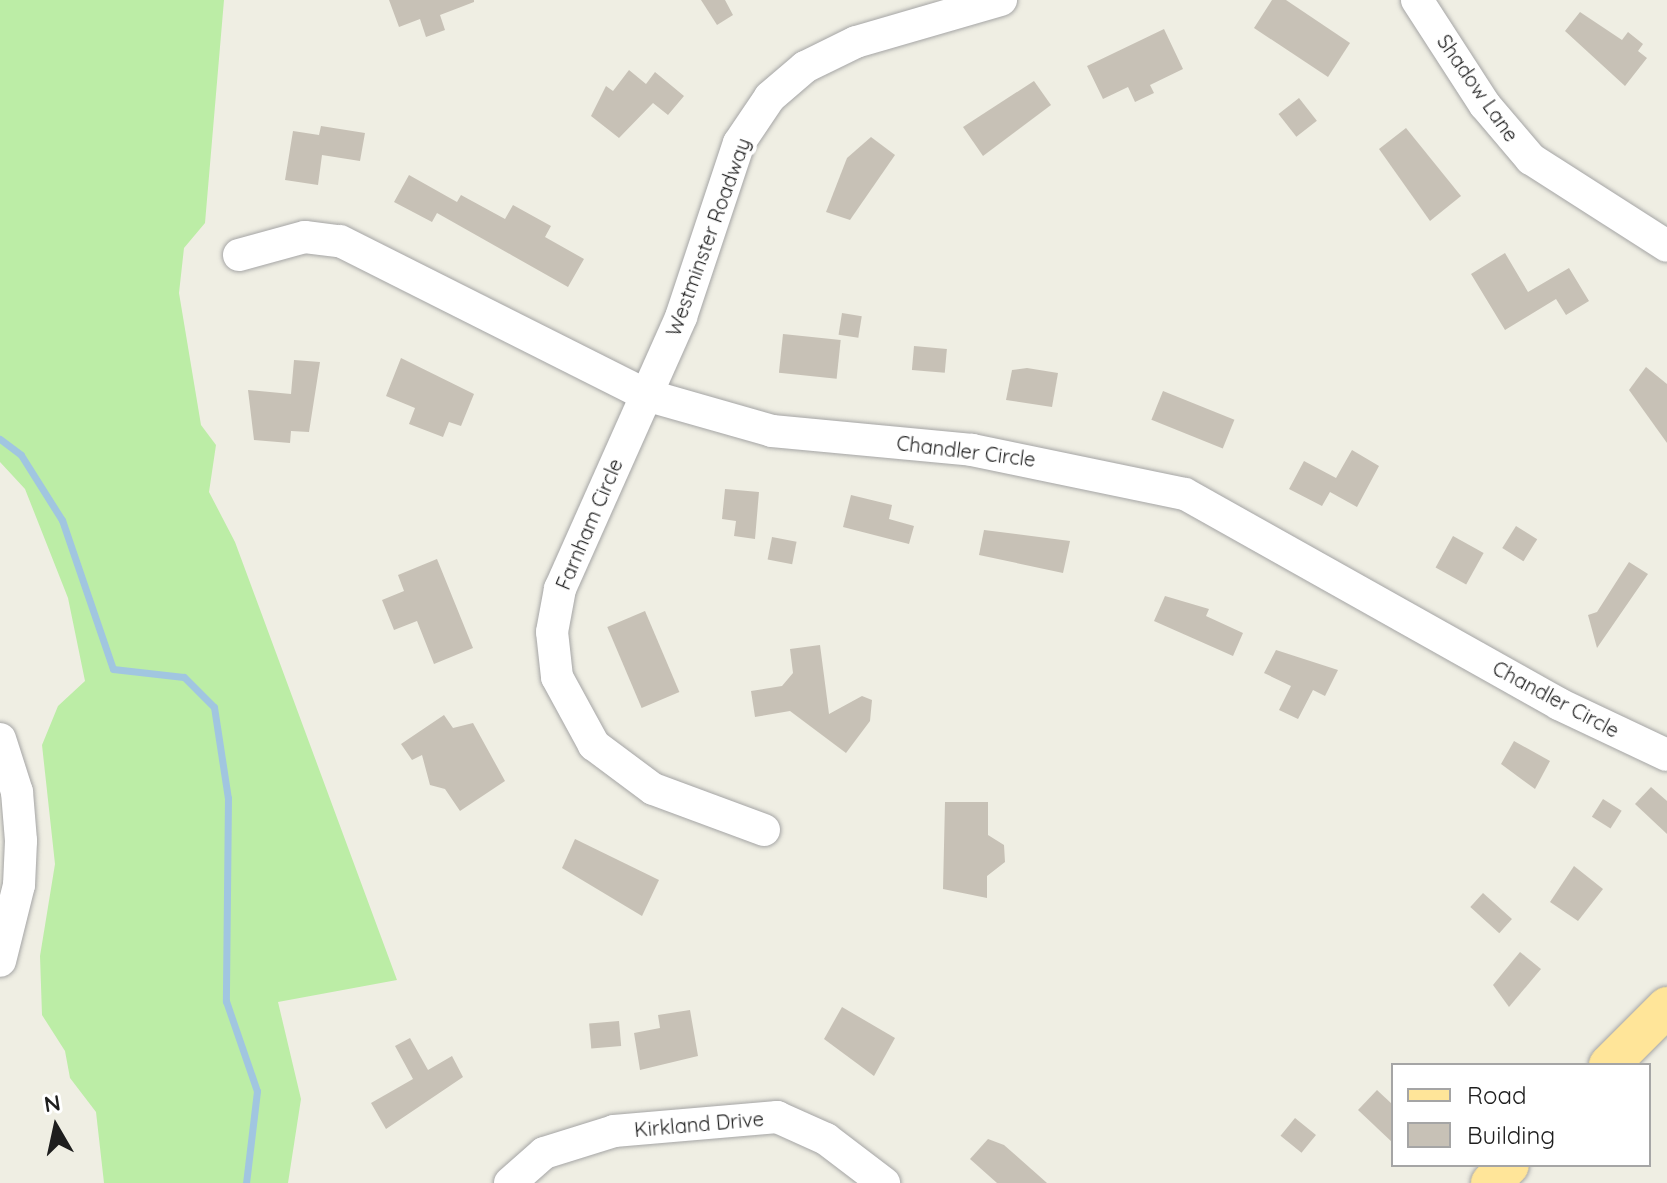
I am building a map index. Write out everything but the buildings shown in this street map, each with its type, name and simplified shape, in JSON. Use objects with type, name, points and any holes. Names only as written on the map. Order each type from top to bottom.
[{"type":"main road","points":[[1611,1063],[1667,1007]]},
{"type":"main road","points":[[1491,1183],[1507,1167]]},
{"type":"street","name":"Westminster Roadway","points":[[646,395],[681,317],[739,143],[770,97],[805,67],[856,42],[1001,0]]},
{"type":"street","name":"Shadow Lane","points":[[1417,0],[1485,105],[1531,159],[1667,246]]},
{"type":"street","name":"Chandler Circle","points":[[239,255],[305,237],[350,245],[646,395],[772,431],[972,450],[1185,494],[1559,704],[1667,755]]},
{"type":"street","name":"Farnham Circle","points":[[646,395],[560,589],[552,632],[557,677],[580,728],[618,768],[764,830]]},
{"type":"street","points":[[0,739],[17,792],[21,841],[19,885],[0,961]]},
{"type":"street","name":"Kirkland Drive","points":[[510,1183],[544,1153],[614,1131],[777,1117],[826,1139],[884,1183]]},
{"type":"green space","points":[[0,0],[224,0],[205,223],[184,248],[179,293],[201,425],[216,445],[209,492],[235,542],[397,980],[278,1002],[301,1099],[288,1183],[104,1183],[96,1112],[70,1078],[65,1051],[42,1015],[40,956],[55,864],[42,745],[58,706],[85,681],[68,598],[25,489],[0,462]]},
{"type":"waterway","points":[[0,439],[21,455],[62,520],[113,669],[184,677],[214,707],[228,798],[226,1001],[257,1091],[246,1183]]}]
